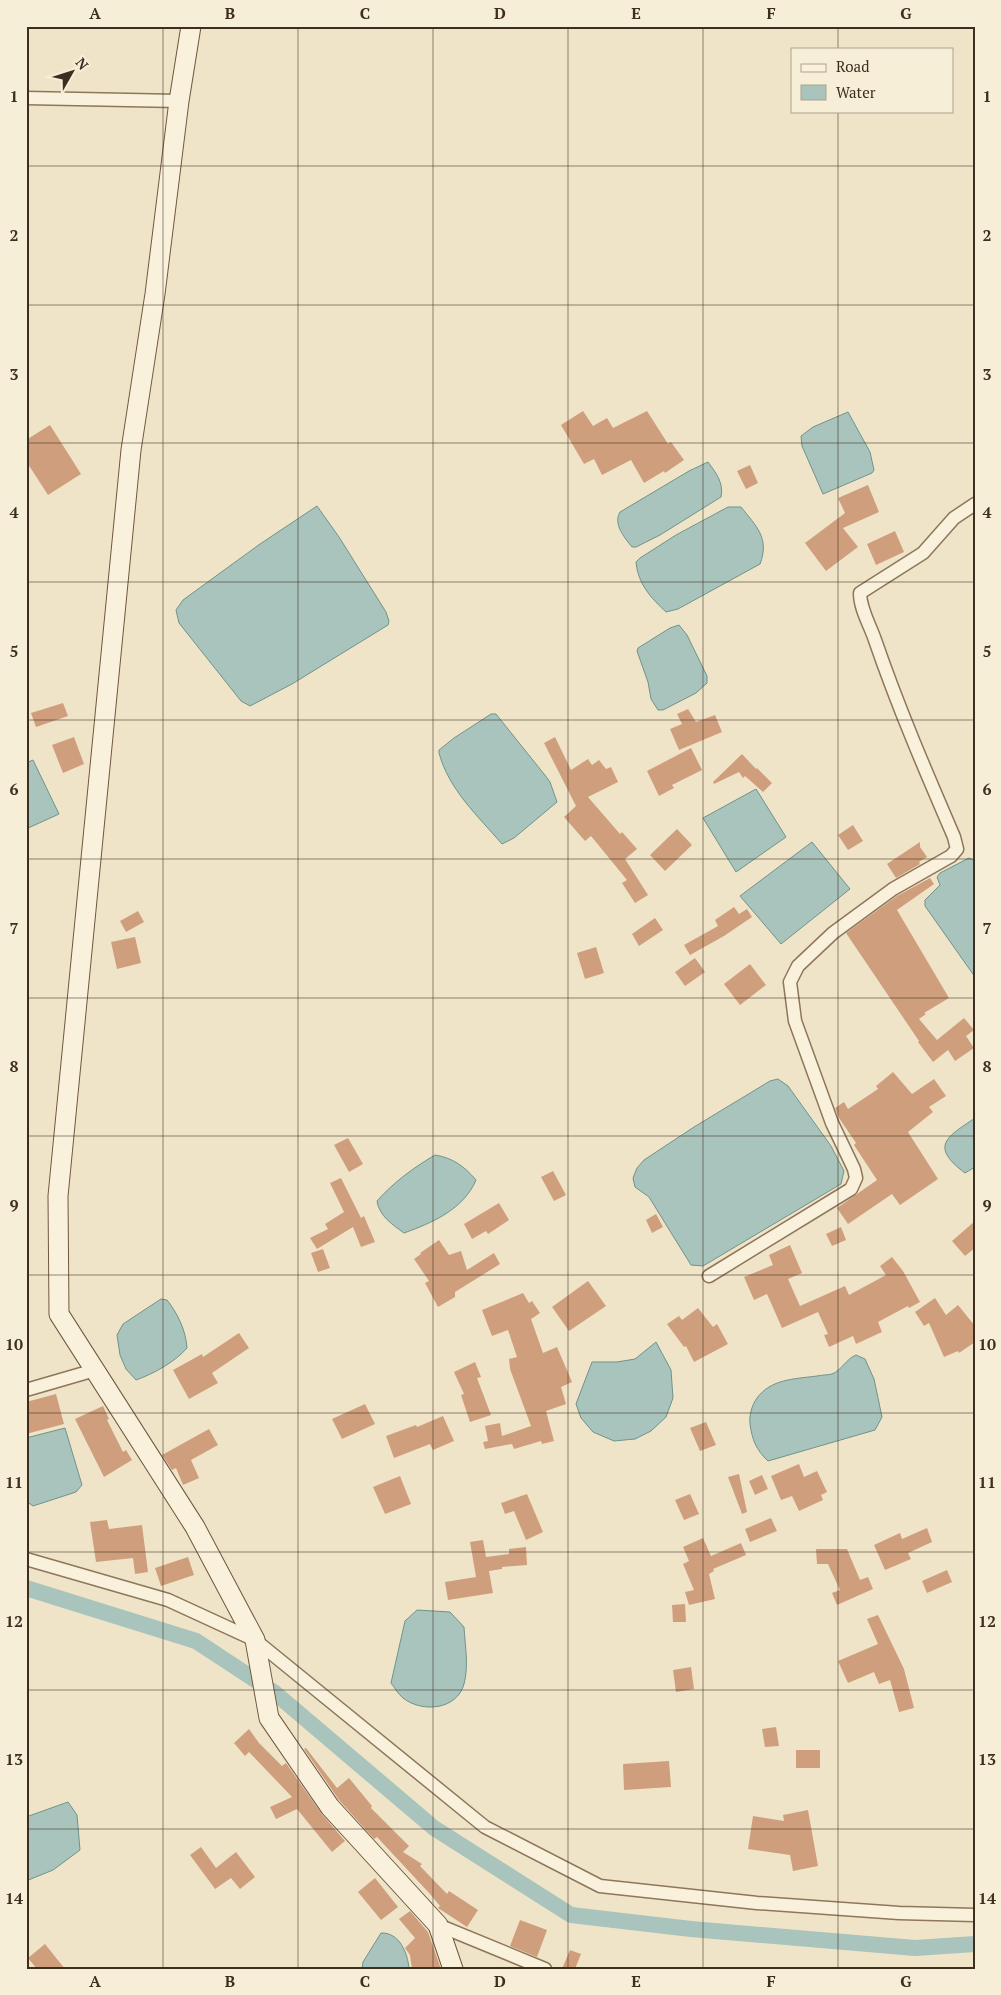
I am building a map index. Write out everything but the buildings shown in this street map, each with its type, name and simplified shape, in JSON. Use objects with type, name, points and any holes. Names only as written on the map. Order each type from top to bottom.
[{"type":"main road","points":[[191,26],[178,100],[154,294],[130,450],[58,1196],[59,1314],[195,1527],[255,1640],[269,1718],[330,1807],[438,1925],[452,1969]]},
{"type":"street","points":[[26,98],[178,100]]},
{"type":"street","points":[[709,1276],[851,1189],[856,1178],[848,1154],[832,1123],[794,1021],[790,982],[798,966],[833,933],[892,889],[951,856],[957,849],[956,841],[914,745],[884,668],[862,606],[860,593],[923,553],[954,518],[975,504]]},
{"type":"street","points":[[26,1390],[95,1370]]},
{"type":"street","points":[[26,1560],[168,1600],[255,1640],[485,1827],[600,1886],[757,1904],[899,1913],[975,1915]]},
{"type":"street","points":[[438,1925],[545,1969]]},
{"type":"water","points":[[848,412],[870,452],[874,470],[872,473],[823,494],[802,446],[801,436],[813,427]]},
{"type":"water","points":[[708,462],[720,483],[721,497],[660,535],[636,547],[632,547],[619,526],[618,517],[620,512],[689,471]]},
{"type":"water","points":[[317,506],[339,537],[386,612],[389,621],[388,625],[292,684],[250,706],[241,701],[179,623],[176,610],[183,600],[260,544]]},
{"type":"water","points":[[728,507],[741,507],[760,533],[763,555],[760,564],[678,609],[666,612],[642,584],[636,562],[676,535]]},
{"type":"water","points":[[679,625],[687,635],[707,676],[707,683],[696,693],[663,710],[658,710],[651,699],[648,682],[637,651],[638,648],[670,628]]},
{"type":"water","points":[[491,714],[496,714],[550,782],[557,802],[514,838],[502,844],[457,791],[439,753],[439,750],[454,738]]},
{"type":"water","points":[[33,760],[59,814],[26,829],[26,763]]},
{"type":"water","points":[[756,789],[786,837],[736,872],[703,818]]},
{"type":"water","points":[[812,842],[850,889],[781,944],[740,896]]},
{"type":"water","points":[[969,858],[975,861],[975,977],[925,906],[925,900],[940,885],[937,877],[940,873]]},
{"type":"water","points":[[778,1079],[788,1086],[831,1146],[844,1171],[841,1184],[703,1266],[691,1265],[649,1197],[635,1187],[633,1178],[637,1168],[644,1160],[694,1127],[770,1081]]},
{"type":"water","points":[[975,1118],[975,1167],[965,1173],[947,1156],[946,1142]]},
{"type":"water","points":[[435,1155],[458,1163],[476,1180],[464,1199],[446,1214],[404,1233],[384,1216],[377,1201],[404,1176]]},
{"type":"water","points":[[161,1299],[167,1300],[175,1311],[185,1335],[187,1348],[163,1367],[136,1380],[126,1369],[120,1355],[117,1335],[123,1324]]},
{"type":"water","points":[[656,1342],[671,1370],[673,1398],[666,1417],[651,1431],[635,1439],[614,1441],[593,1432],[581,1418],[576,1404],[592,1362],[617,1362],[635,1359]]},
{"type":"water","points":[[856,1355],[865,1359],[874,1379],[882,1417],[875,1430],[768,1461],[753,1439],[751,1429],[750,1414],[757,1398],[776,1383],[832,1374]]},
{"type":"water","points":[[65,1428],[82,1485],[76,1492],[33,1506],[26,1501],[26,1438]]},
{"type":"water","points":[[417,1610],[450,1612],[464,1627],[466,1663],[464,1684],[460,1693],[447,1704],[429,1707],[411,1703],[401,1696],[391,1683],[405,1621]]},
{"type":"water","points":[[68,1802],[77,1815],[80,1850],[53,1870],[26,1881],[26,1817]]},
{"type":"water","points":[[381,1933],[393,1936],[398,1940],[407,1956],[409,1969],[362,1969],[363,1962]]},
{"type":"waterway","points":[[26,1588],[196,1641],[275,1693],[434,1828],[571,1915],[691,1929],[915,1948],[975,1944]]}]
